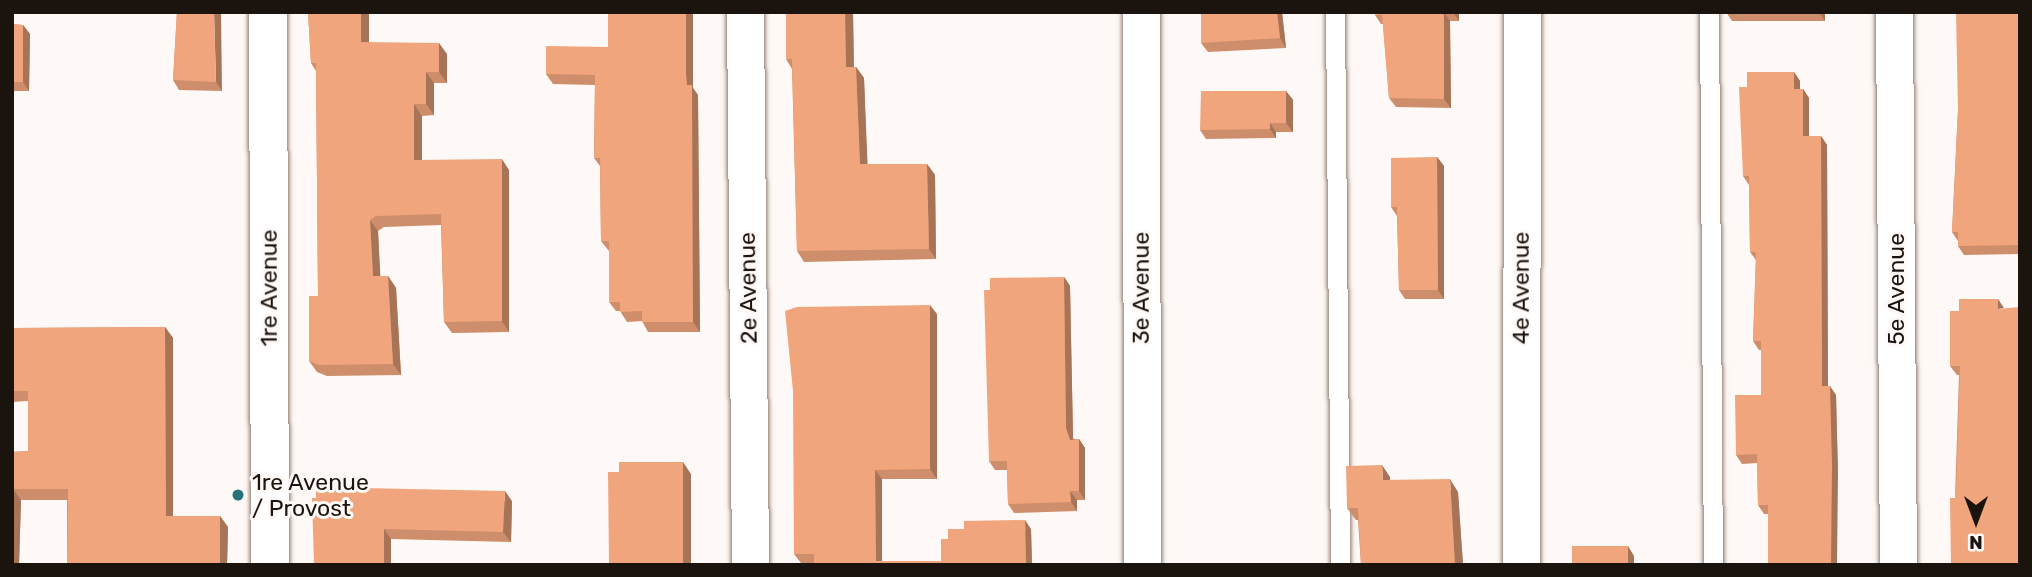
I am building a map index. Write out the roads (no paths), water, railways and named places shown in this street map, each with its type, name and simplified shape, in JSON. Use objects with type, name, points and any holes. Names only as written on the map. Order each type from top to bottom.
[{"type":"street","name":"1re Avenue","points":[[268,12],[270,565]]},
{"type":"street","name":"2e Avenue","points":[[745,12],[750,565]]},
{"type":"street","name":"3e Avenue","points":[[1141,12],[1142,565]]},
{"type":"street","name":"4e Avenue","points":[[1521,565],[1522,12]]},
{"type":"street","name":"5e Avenue","points":[[1894,12],[1898,565]]},
{"type":"lane","points":[[1335,12],[1340,565]]},
{"type":"lane","points":[[1709,12],[1713,565]]},
{"type":"place","name":"1re Avenue / Provost","points":[[238,495]]}]
